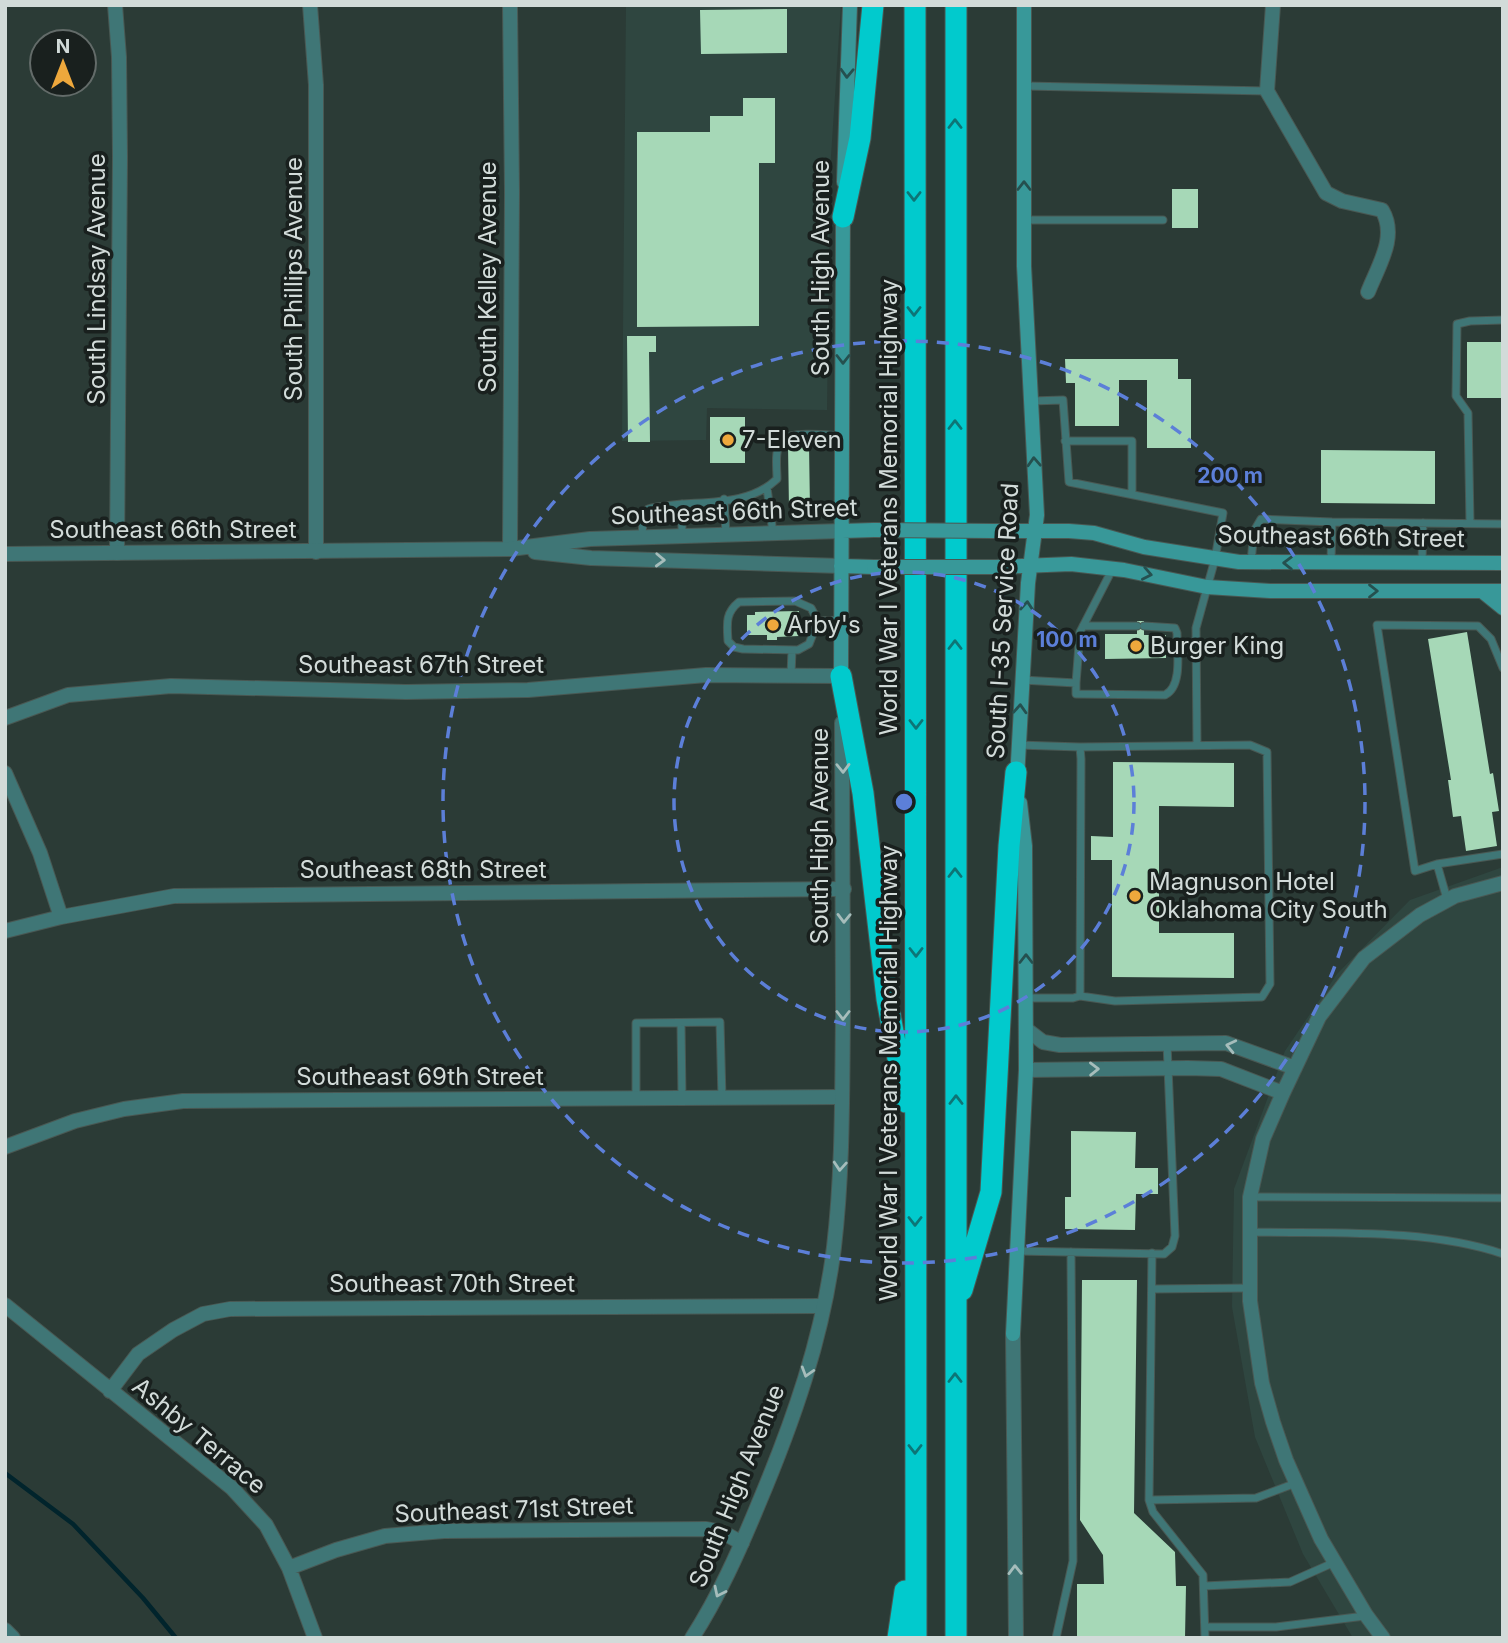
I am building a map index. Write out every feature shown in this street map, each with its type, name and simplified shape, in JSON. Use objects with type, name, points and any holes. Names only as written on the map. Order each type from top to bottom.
[{"type":"highway","points":[[843,217],[860,138],[873,5]]},
{"type":"highway","name":"World War I Veterans Memorial Highway","points":[[915,5],[916,1638]]},
{"type":"highway","points":[[956,5],[956,1638]]},
{"type":"highway","points":[[841,676],[863,793],[887,999],[915,1153]]},
{"type":"highway","points":[[955,1315],[991,1192],[1009,846],[1016,772]]},
{"type":"highway","points":[[898,1638],[915,1519]]},
{"type":"highway","points":[[956,1593],[964,1638]]},
{"type":"main road","name":"South High Avenue","points":[[841,676],[843,217],[850,5]]},
{"type":"main road","name":"South I-35 Service Road","points":[[1013,1334],[1026,1070],[1025,846],[1016,772],[1030,567],[1037,515],[1024,220],[1024,5]]},
{"type":"main road","name":"Southeast 66th Street","points":[[842,531],[1035,530],[1094,533],[1144,547],[1251,562],[1503,563]]},
{"type":"main road","name":"Southeast 66th Street","points":[[841,566],[1030,567],[1072,564],[1207,587],[1270,591],[1503,591]]},
{"type":"main road","points":[[1482,591],[1503,608]]},
{"type":"street","name":"South Lindsay Avenue","points":[[115,5],[119,57],[120,156],[117,553]]},
{"type":"street","name":"South Phillips Avenue","points":[[310,5],[316,85],[316,552]]},
{"type":"street","name":"South Kelley Avenue","points":[[510,5],[510,549]]},
{"type":"street","points":[[1273,5],[1268,91],[1326,193],[1342,201],[1382,211],[1389,222],[1389,237],[1368,292]]},
{"type":"street","name":"Southeast 66th Street","points":[[5,554],[510,549],[590,539],[842,531]]},
{"type":"street","name":"Southeast 66th Street","points":[[510,549],[591,558],[841,566]]},
{"type":"street","name":"Southeast 67th Street","points":[[5,718],[68,695],[171,686],[392,691],[528,690],[706,675],[841,676]]},
{"type":"street","name":"South High Avenue","points":[[692,1638],[710,1610],[742,1543],[788,1434],[813,1355],[834,1248],[842,1097],[844,889],[841,676]]},
{"type":"street","points":[[5,773],[40,853],[61,917]]},
{"type":"street","points":[[1383,1638],[1366,1615],[1321,1539],[1277,1435],[1262,1383],[1250,1288],[1250,1197],[1264,1139],[1319,1017],[1364,958],[1420,915],[1447,900],[1503,883]]},
{"type":"street","name":"Southeast 68th Street","points":[[5,932],[138,901],[188,895],[844,889]]},
{"type":"street","points":[[1026,1028],[1043,1042],[1060,1045],[1226,1043],[1295,1068]]},
{"type":"street","points":[[1026,1070],[1221,1069],[1283,1093]]},
{"type":"street","name":"Southeast 69th Street","points":[[5,1147],[88,1118],[124,1109],[183,1101],[842,1097]]},
{"type":"street","name":"Ashby Terrace","points":[[5,1305],[232,1488],[266,1525],[289,1568],[315,1638]]},
{"type":"street","name":"Southeast 70th Street","points":[[110,1391],[138,1354],[203,1314],[230,1309],[823,1306]]},
{"type":"street","points":[[1013,1334],[1016,1638]]},
{"type":"street","name":"Southeast 71st Street","points":[[289,1568],[336,1550],[385,1536],[444,1531],[706,1529],[722,1532],[742,1543]]},
{"type":"street","points":[[5,1630],[13,1638]]},
{"type":"lane","points":[[1024,86],[1268,91]]},
{"type":"lane","points":[[1024,220],[1163,220]]},
{"type":"lane","points":[[1470,523],[1468,412],[1456,396],[1457,324],[1503,320]]},
{"type":"lane","points":[[1030,401],[1063,401],[1069,482],[1223,513],[1215,559],[1196,628],[1197,746]]},
{"type":"lane","points":[[642,538],[643,519],[648,509],[752,495],[767,488],[777,479],[778,449],[782,440],[793,435],[842,436]]},
{"type":"lane","points":[[1065,441],[1132,441],[1132,493]]},
{"type":"lane","points":[[767,488],[773,533]]},
{"type":"lane","points":[[724,499],[726,535]]},
{"type":"lane","points":[[682,504],[682,536]]},
{"type":"lane","points":[[1251,562],[1254,531],[1261,519],[1332,523],[1503,524]]},
{"type":"lane","points":[[1331,563],[1332,523]]},
{"type":"lane","points":[[1422,563],[1423,523]]},
{"type":"lane","points":[[1083,626],[1175,628],[1176,683],[1170,692],[1165,695],[1076,694],[1080,632],[1083,626],[1113,569]]},
{"type":"lane","points":[[795,601],[811,608],[818,621],[809,644],[798,650],[734,647],[728,641],[726,618],[732,607],[739,602],[795,601]]},
{"type":"lane","points":[[818,621],[841,620]]},
{"type":"lane","points":[[1503,668],[1491,639],[1478,625],[1377,625],[1415,871],[1437,864],[1503,854]]},
{"type":"lane","points":[[791,676],[792,650]]},
{"type":"lane","points":[[1022,680],[1076,683]]},
{"type":"lane","points":[[1018,745],[1251,745],[1268,752],[1270,984],[1262,997],[1115,1001],[1080,996],[1026,998]]},
{"type":"lane","points":[[1080,747],[1080,996]]},
{"type":"lane","points":[[1437,864],[1447,900]]},
{"type":"lane","points":[[636,1098],[636,1023],[720,1022],[722,1098]]},
{"type":"lane","points":[[681,1023],[682,1098]]},
{"type":"lane","points":[[1017,1251],[1164,1254],[1172,1247],[1175,1236],[1167,1043]]},
{"type":"lane","points":[[1250,1197],[1503,1198]]},
{"type":"lane","points":[[1249,1232],[1382,1234],[1475,1245],[1503,1254]]},
{"type":"lane","points":[[1056,1638],[1073,1561],[1071,1252]]},
{"type":"lane","points":[[1152,1253],[1149,1500],[1153,1512],[1203,1574],[1205,1638]]},
{"type":"lane","points":[[1152,1289],[1250,1288]]},
{"type":"lane","points":[[1149,1500],[1256,1498],[1296,1483]]},
{"type":"lane","points":[[1204,1586],[1290,1582],[1335,1562]]},
{"type":"lane","points":[[1205,1627],[1276,1627],[1366,1615]]},
{"type":"shaded area","points":[[626,5],[841,5],[830,171],[827,410],[707,408],[706,440],[622,441]]},
{"type":"shaded area","points":[[1503,867],[1503,1638],[1353,1638],[1303,1554],[1255,1437],[1232,1307],[1234,1189],[1285,1051],[1337,974],[1410,900]]},
{"type":"building","points":[[787,9],[787,53],[701,54],[700,10]]},
{"type":"building","points":[[743,98],[775,98],[775,163],[759,163],[759,326],[637,327],[637,132],[710,132],[710,116],[743,116]]},
{"type":"building","points":[[1172,189],[1198,189],[1198,228],[1172,228]]},
{"type":"building","points":[[627,336],[656,336],[656,352],[649,352],[650,442],[628,442]]},
{"type":"building","points":[[1467,342],[1503,342],[1503,398],[1467,398]]},
{"type":"building","points":[[1065,359],[1178,359],[1178,379],[1191,379],[1191,448],[1147,448],[1147,380],[1119,380],[1119,426],[1075,426],[1075,383],[1066,383]]},
{"type":"building","name":"7-Eleven","points":[[710,417],[745,417],[745,463],[710,463]]},
{"type":"building","points":[[788,445],[809,445],[810,509],[789,509]]},
{"type":"building","points":[[1321,450],[1435,451],[1435,504],[1321,503]]},
{"type":"building","points":[[732,504],[753,504],[753,518],[732,518]]},
{"type":"building","name":"Arby's","points":[[799,611],[799,636],[767,640],[767,635],[747,635],[747,615],[755,615],[755,612]]},
{"type":"building","name":"Burger King","points":[[1137,621],[1144,621],[1144,635],[1166,635],[1166,658],[1105,659],[1105,634],[1137,634]]},
{"type":"building","points":[[1467,632],[1490,774],[1493,773],[1499,811],[1492,812],[1497,846],[1466,851],[1461,816],[1453,817],[1448,780],[1451,780],[1428,639]]},
{"type":"building","name":"Magnuson Hotel Oklahoma City South","points":[[1113,762],[1234,763],[1234,807],[1159,806],[1159,933],[1234,933],[1234,978],[1112,977],[1112,860],[1091,860],[1091,836],[1113,837]]},
{"type":"building","points":[[1071,1131],[1136,1132],[1135,1168],[1158,1168],[1158,1194],[1136,1194],[1135,1230],[1065,1229],[1065,1197],[1071,1197]]},
{"type":"building","points":[[1082,1280],[1137,1280],[1134,1513],[1175,1552],[1176,1586],[1186,1586],[1185,1638],[1077,1638],[1077,1584],[1104,1584],[1103,1555],[1080,1520]]},
{"type":"waterway","points":[[5,1473],[73,1524],[143,1598],[176,1638]]},
{"type":"place","name":"7-Eleven","points":[[728,440]]},
{"type":"place","name":"Arby's","points":[[773,625]]},
{"type":"place","name":"Burger King","points":[[1136,646]]},
{"type":"place","name":"Magnuson Hotel Oklahoma City South","points":[[1135,896]]}]
